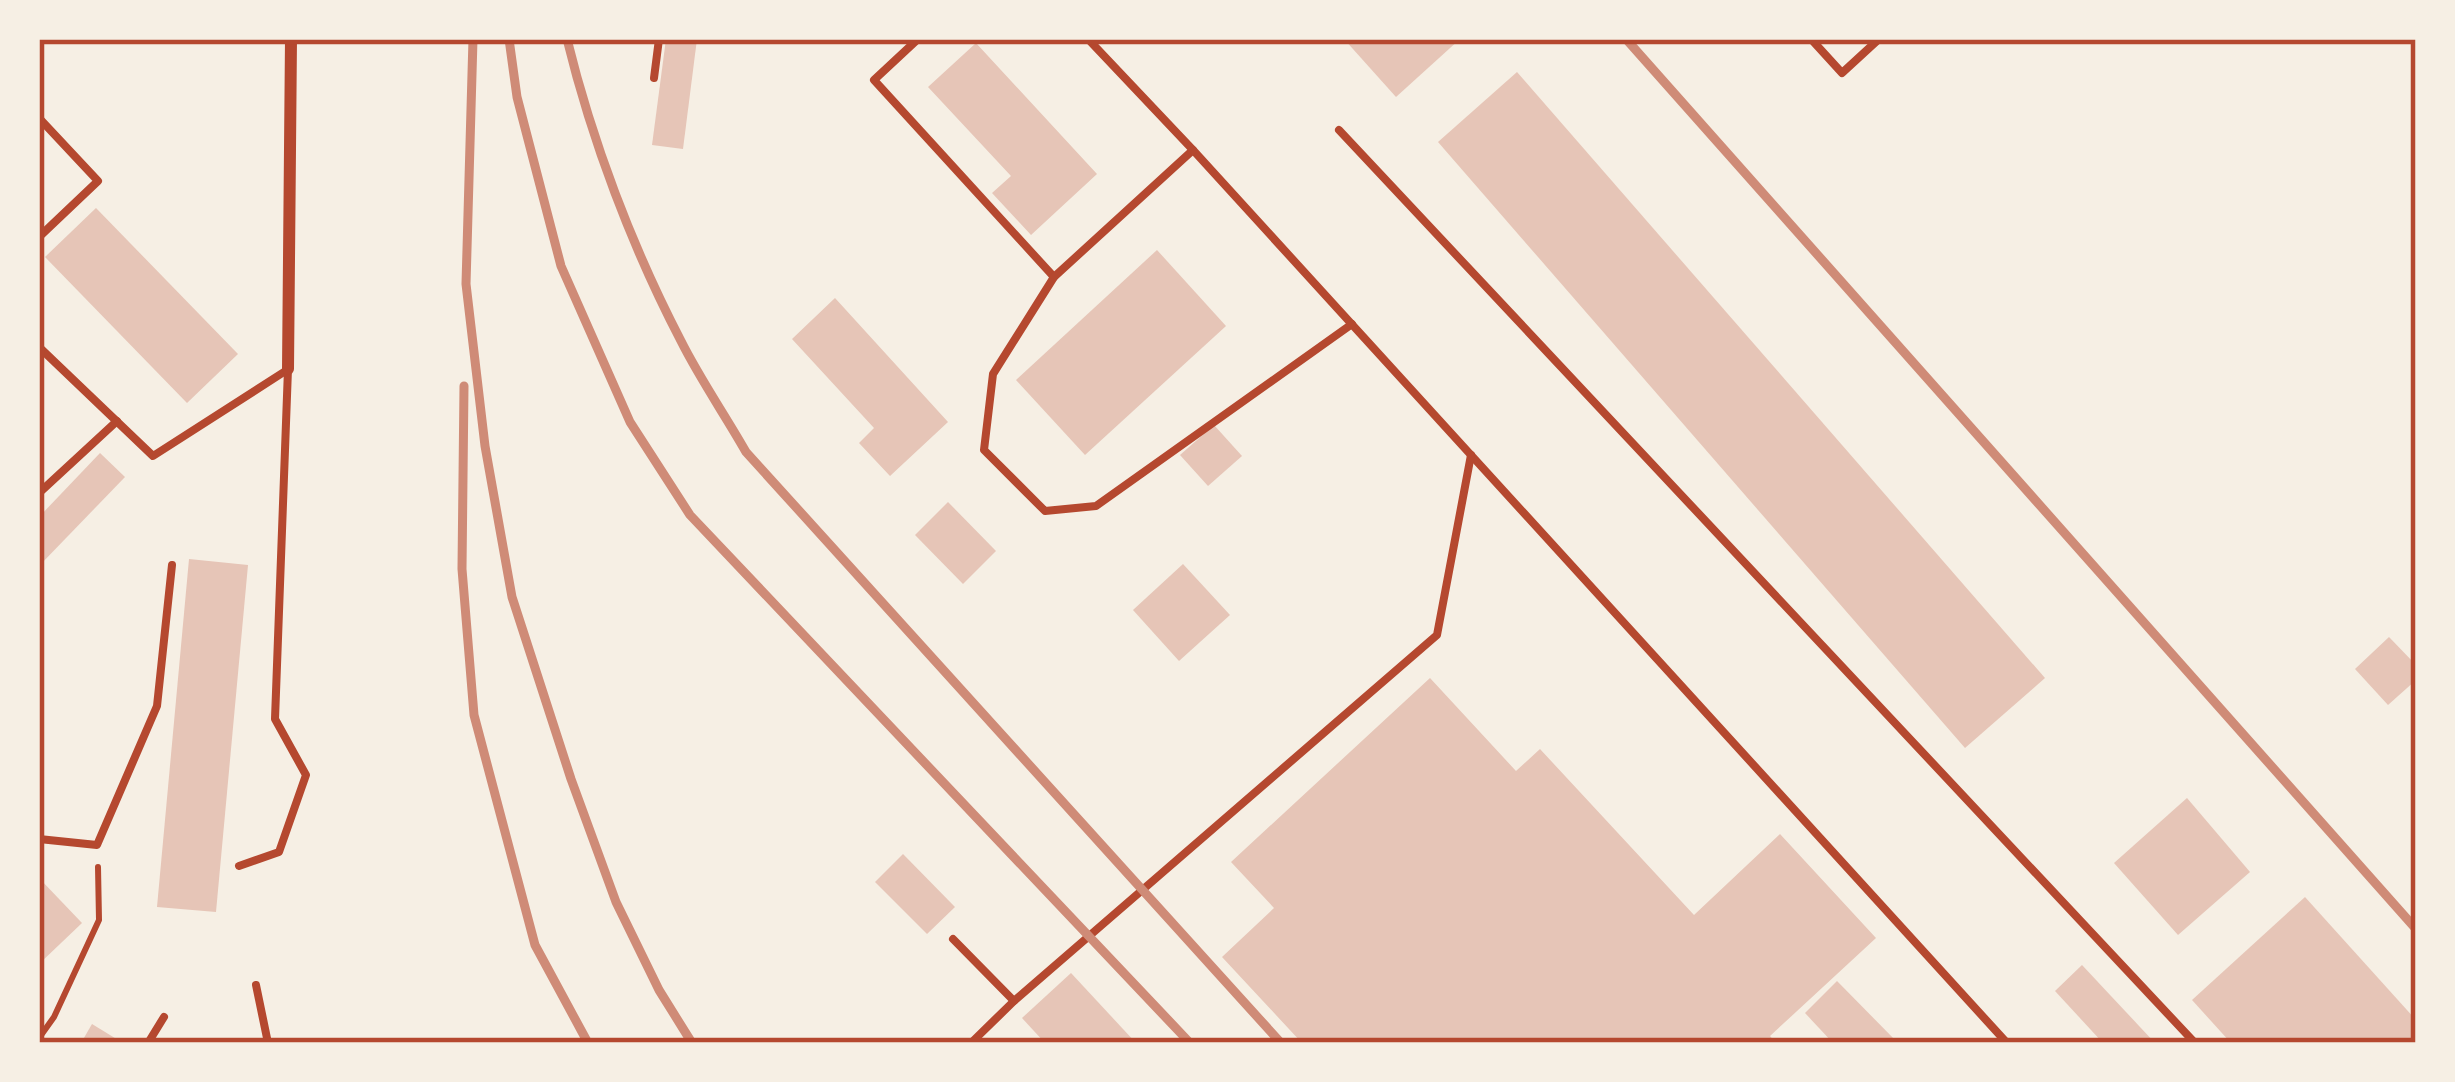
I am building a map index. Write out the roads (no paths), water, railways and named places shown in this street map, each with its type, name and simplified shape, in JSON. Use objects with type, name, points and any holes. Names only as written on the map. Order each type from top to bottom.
[{"type":"street","points":[[288,369],[291,39]]},
{"type":"lane","points":[[655,78],[659,39]]},
{"type":"lane","points":[[918,39],[874,80],[1054,278]]},
{"type":"lane","points":[[1088,39],[2007,1043]]},
{"type":"lane","points":[[1811,39],[1842,73],[1879,39]]},
{"type":"lane","points":[[39,118],[98,181],[39,237]]},
{"type":"lane","points":[[1339,130],[2195,1043]]},
{"type":"lane","points":[[1193,149],[1054,278],[993,374],[984,450],[1045,512],[1096,506],[1352,324]]},
{"type":"lane","points":[[39,347],[153,456],[288,369]]},
{"type":"lane","points":[[239,866],[279,851],[306,775],[275,719],[288,369]]},
{"type":"lane","points":[[39,493],[117,422]]},
{"type":"lane","points":[[971,1043],[1437,635],[1471,454]]},
{"type":"lane","points":[[39,839],[97,845],[157,706],[172,565]]},
{"type":"lane","points":[[952,939],[1014,1001]]},
{"type":"lane","points":[[256,985],[268,1043]]},
{"type":"lane","points":[[148,1043],[164,1017]]},
{"type":"railway","points":[[473,39],[466,284],[485,446],[512,597],[616,902],[659,990],[692,1043]]},
{"type":"railway","points":[[509,39],[517,97],[561,266],[630,422],[690,515],[1190,1043]]},
{"type":"railway","points":[[567,39],[601,155],[646,268],[688,355],[746,452],[1281,1043]]},
{"type":"railway","points":[[1626,39],[2416,929]]},
{"type":"railway","points":[[464,386],[462,569],[474,715],[535,945],[588,1043]]}]
